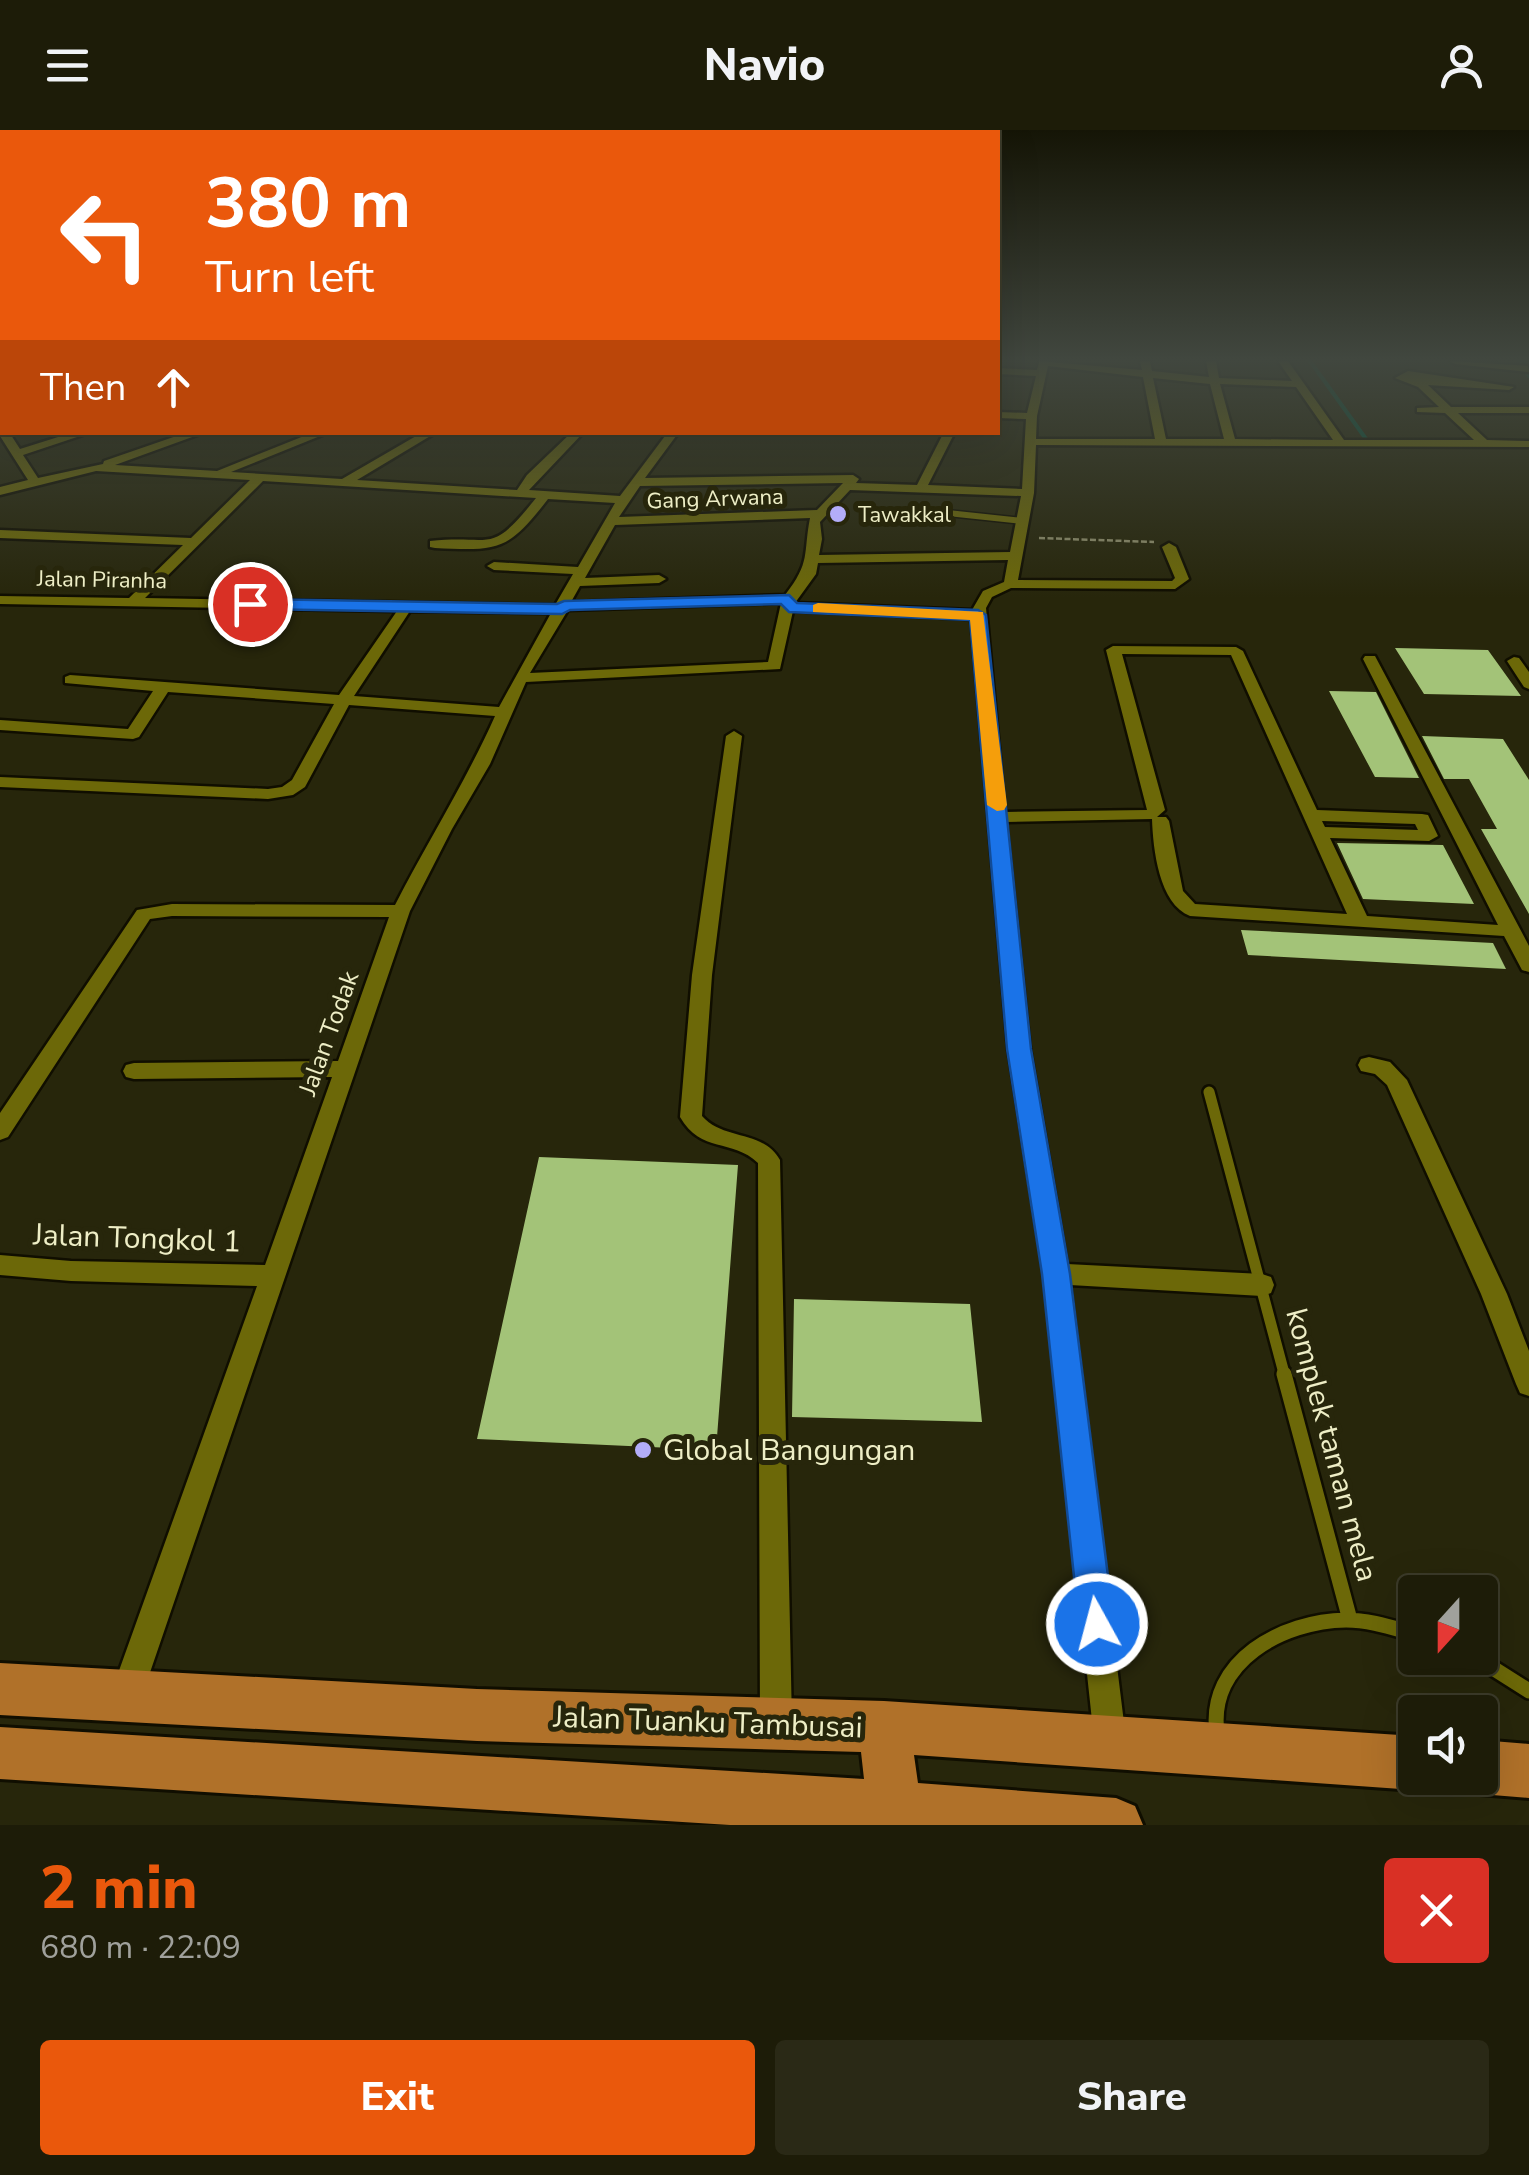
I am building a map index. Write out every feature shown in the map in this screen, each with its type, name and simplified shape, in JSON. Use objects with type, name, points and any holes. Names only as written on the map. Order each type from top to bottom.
[{"type":"main road","name":"Jalan Tuanku Tambusai","points":[[0,1688],[477,1715],[884,1727],[1398,1762]]},
{"type":"main road","points":[[884,1727],[894,1816]]},
{"type":"main road","points":[[0,1754],[894,1816],[1116,1825]]},
{"type":"main road","points":[[1498,1768],[1529,1770]]},
{"type":"street","points":[[9,440],[35,482]]},
{"type":"street","points":[[18,453],[60,440]]},
{"type":"street","points":[[0,492],[96,467],[176,440]]},
{"type":"street","points":[[216,474],[303,440]]},
{"type":"street","points":[[344,482],[418,440]]},
{"type":"street","points":[[521,494],[571,440]]},
{"type":"street","name":"Jalan Todak","points":[[127,1695],[401,911],[482,764],[520,678],[623,500],[668,440]]},
{"type":"street","points":[[921,488],[946,440]]},
{"type":"street","points":[[1229,440],[1230,444]]},
{"type":"street","points":[[1480,440],[1483,443]]},
{"type":"street","points":[[1010,584],[1028,493],[1032,442],[1529,444]]},
{"type":"street","points":[[96,467],[623,500]]},
{"type":"street","points":[[133,602],[259,478]]},
{"type":"street","points":[[520,678],[775,666],[789,603],[808,574],[814,521],[850,486],[853,478],[639,482]]},
{"type":"street","points":[[850,486],[1028,493]]},
{"type":"street","points":[[435,544],[495,546],[506,542],[545,495]]},
{"type":"street","name":"Gang Arwana","points":[[611,521],[821,514]]},
{"type":"street","points":[[0,534],[194,542]]},
{"type":"street","points":[[812,559],[1019,538]]},
{"type":"street","points":[[1110,1741],[1056,1274],[1019,1049],[978,603],[986,594],[1010,584],[1175,586],[1182,578],[1169,547]]},
{"type":"street","points":[[494,566],[581,576],[660,579]]},
{"type":"street","name":"Jalan Piranha","points":[[0,600],[563,608],[789,603],[978,615]]},
{"type":"street","points":[[0,620],[17,600]]},
{"type":"street","points":[[0,782],[282,792],[299,782],[343,701],[406,607]]},
{"type":"street","points":[[1360,922],[1274,738],[1240,653],[1116,648],[1112,653],[1174,892],[1190,910],[1360,922],[1499,931]]},
{"type":"street","points":[[1370,659],[1529,964]]},
{"type":"street","points":[[1514,661],[1529,684]]},
{"type":"street","points":[[70,680],[505,712]]},
{"type":"street","points":[[0,725],[133,734],[163,687]]},
{"type":"street","points":[[734,736],[702,974],[692,1117],[696,1128],[708,1135],[760,1149],[769,1160],[776,1722]]},
{"type":"street","points":[[998,817],[1155,816]]},
{"type":"street","points":[[1422,819],[1429,836],[1316,823],[1422,819]]},
{"type":"street","points":[[0,1132],[144,914],[172,910],[401,911]]},
{"type":"street","points":[[1369,1064],[1382,1068],[1396,1080],[1494,1294],[1529,1384]]},
{"type":"street","points":[[134,1071],[344,1070]]},
{"type":"street","name":"Jalan Tongkol 1","points":[[0,1265],[72,1271],[272,1276]]},
{"type":"street","points":[[1056,1274],[1262,1285]]},
{"type":"lane","points":[[929,511],[1019,538]]},
{"type":"lane","name":"komplek taman mela","points":[[1209,1092],[1350,1620]]},
{"type":"lane","points":[[1218,1749],[1214,1705],[1226,1680],[1246,1657],[1276,1634],[1312,1622],[1350,1620],[1398,1630]]},
{"type":"lane","points":[[1498,1671],[1529,1691]]},
{"type":"path","points":[[1019,538],[1158,542],[1169,547]]},
{"type":"building","points":[[1395,648],[1488,650],[1521,696],[1424,694]]},
{"type":"building","points":[[1329,691],[1376,692],[1419,778],[1375,777]]},
{"type":"building","points":[[1422,736],[1503,739],[1529,780],[1529,914],[1481,829],[1497,829],[1469,779],[1444,779]]},
{"type":"building","points":[[1337,843],[1443,845],[1474,904],[1363,899]]},
{"type":"building","points":[[1241,930],[1493,943],[1506,969],[1248,955]]},
{"type":"building","points":[[539,1157],[738,1165],[716,1450],[477,1439]]},
{"type":"building","points":[[794,1299],[970,1304],[982,1422],[792,1417]]},
{"type":"slow traffic","points":[[818,608],[978,615],[997,805]]},
{"type":"place","name":"Tawakkal","points":[[838,514]]},
{"type":"place","name":"Global Bangungan","points":[[643,1450]]},
{"type":"route","points":[[250,604],[562,609],[789,600],[789,607],[978,615],[1019,1049],[1056,1274],[1097,1624]]}]
